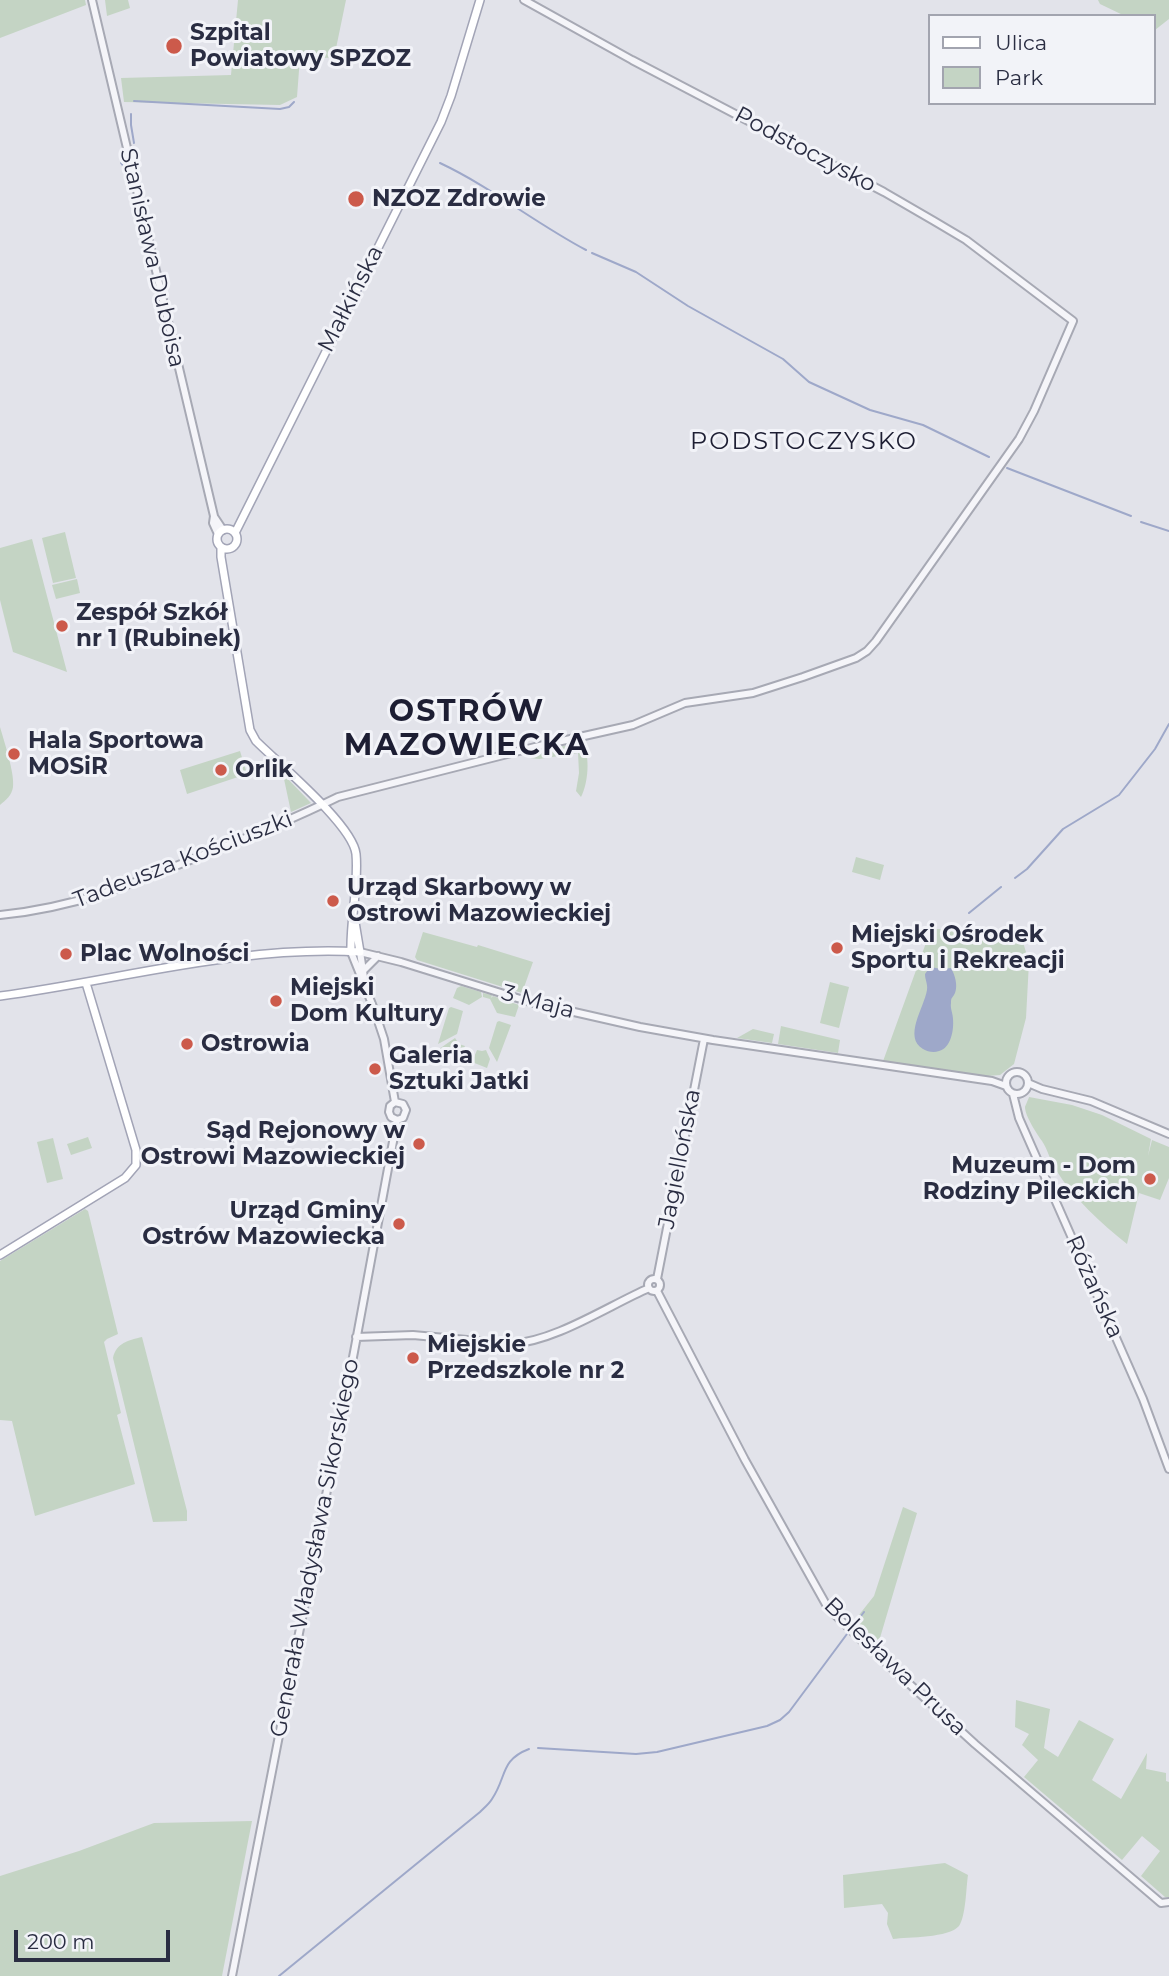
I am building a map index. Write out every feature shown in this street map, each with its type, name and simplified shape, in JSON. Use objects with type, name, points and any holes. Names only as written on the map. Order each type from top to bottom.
[{"type":"main road","name":"Małkińska","points":[[224,548],[235,545],[237,537],[227,532],[243,516],[441,122],[480,0]]},
{"type":"main road","points":[[227,532],[217,541],[224,548],[223,567],[250,730],[256,741],[322,805],[355,846],[351,952]]},
{"type":"main road","points":[[353,915],[360,952]]},
{"type":"main road","name":"3 Maja","points":[[0,996],[246,955],[360,952]]},
{"type":"main road","points":[[0,1255],[125,1178],[136,1165],[136,1150],[86,983]]},
{"type":"street","name":"Stanisława Duboisa","points":[[92,0],[214,516],[227,532]]},
{"type":"street","name":"Podstoczysko","points":[[524,0],[934,220],[966,240],[1073,321],[1019,439],[876,641],[856,658]]},
{"type":"street","name":"Tadeusza Kościuszki","points":[[0,915],[67,905],[112,891],[270,828],[338,796],[633,725],[695,701],[752,693],[856,658]]},
{"type":"street","points":[[351,952],[384,1039],[395,1102]]},
{"type":"street","points":[[360,952],[365,984]]},
{"type":"street","name":"3 Maja","points":[[360,952],[542,1005],[603,1019],[704,1039],[1006,1082]]},
{"type":"street","points":[[363,971],[378,956]]},
{"type":"street","name":"Jagiellońska","points":[[657,1279],[704,1039]]},
{"type":"street","points":[[1020,1073],[1026,1076],[1028,1086],[1023,1093],[1015,1094],[1006,1082],[1011,1074],[1020,1073]]},
{"type":"street","points":[[1028,1086],[1091,1101],[1169,1134]]},
{"type":"street","name":"Różańska","points":[[1015,1094],[1024,1128],[1148,1410],[1169,1469]]},
{"type":"street","points":[[395,1102],[403,1104],[406,1110],[403,1118],[397,1120],[391,1117],[389,1112],[390,1106],[395,1102]]},
{"type":"street","name":"Generała Władysława Sikorskiego","points":[[232,1976],[397,1120]]},
{"type":"street","points":[[657,1279],[661,1285],[657,1291],[649,1288],[650,1281],[657,1279]]},
{"type":"street","points":[[356,1337],[413,1335],[510,1344],[526,1343],[556,1333],[649,1288]]},
{"type":"street","name":"Bolesława Prusa","points":[[657,1291],[751,1472],[828,1608],[1047,1807],[1161,1903],[1169,1902]]},
{"type":"green space","points":[[0,0],[85,0],[86,5],[0,38]]},
{"type":"green space","points":[[105,0],[128,0],[130,8],[107,16]]},
{"type":"green space","points":[[238,0],[346,0],[334,58],[300,57],[297,97],[280,105],[124,102],[121,78],[231,75]]},
{"type":"green space","points":[[1098,0],[1169,0],[1169,19],[1155,30],[1155,14],[1121,14],[1100,4]]},
{"type":"green space","points":[[65,532],[76,578],[53,583],[42,538]]},
{"type":"green space","points":[[32,539],[67,672],[13,652],[0,600],[0,548]]},
{"type":"green space","points":[[77,579],[80,593],[56,599],[52,585]]},
{"type":"green space","points":[[0,727],[9,757],[13,787],[0,805]]},
{"type":"green space","points":[[582,742],[587,755],[588,770],[581,797],[576,791],[578,753],[530,758],[535,752]]},
{"type":"green space","name":"Orlik","points":[[240,751],[247,774],[187,794],[180,770]]},
{"type":"green space","points":[[286,777],[311,803],[291,812],[284,779]]},
{"type":"green space","points":[[856,857],[884,865],[880,880],[852,872]]},
{"type":"green space","points":[[931,929],[1019,929],[1029,962],[1026,1018],[1014,1064],[1000,1075],[987,1076],[882,1064]]},
{"type":"green space","points":[[423,932],[533,962],[522,993],[417,960],[415,957]]},
{"type":"green space","points":[[830,982],[849,987],[839,1028],[820,1023]]},
{"type":"green space","points":[[461,986],[481,992],[482,997],[469,1005],[453,998],[457,988]]},
{"type":"green space","points":[[483,993],[492,995],[491,998],[493,996],[519,1005],[515,1017],[497,1013],[490,999],[483,997]]},
{"type":"green space","points":[[449,1008],[463,1011],[457,1034],[438,1044]]},
{"type":"green space","points":[[499,1021],[511,1025],[497,1062],[489,1048]]},
{"type":"green space","points":[[781,1026],[840,1040],[838,1053],[778,1044]]},
{"type":"green space","points":[[753,1029],[774,1034],[772,1043],[737,1038]]},
{"type":"green space","points":[[455,1038],[459,1044],[465,1046],[460,1057],[439,1049]]},
{"type":"green space","points":[[477,1050],[486,1050],[490,1059],[487,1068],[472,1062]]},
{"type":"green space","points":[[1029,1097],[1072,1105],[1102,1115],[1151,1139],[1148,1156],[1152,1140],[1169,1147],[1169,1178],[1160,1200],[1139,1193],[1127,1244],[1088,1210],[1056,1170],[1027,1115],[1025,1107]]},
{"type":"green space","points":[[88,1137],[92,1148],[71,1155],[67,1144]]},
{"type":"green space","points":[[53,1138],[63,1179],[47,1183],[37,1142]]},
{"type":"green space","points":[[85,1209],[88,1211],[118,1334],[104,1342],[121,1413],[117,1415],[135,1484],[35,1516],[12,1421],[0,1420],[0,1261]]},
{"type":"green space","points":[[142,1337],[187,1511],[187,1521],[153,1522],[113,1358],[120,1346]]},
{"type":"green space","points":[[903,1507],[917,1513],[877,1648],[851,1625],[874,1596]]},
{"type":"green space","points":[[1016,1700],[1050,1709],[1044,1748],[1058,1757],[1079,1720],[1114,1739],[1092,1780],[1121,1799],[1147,1753],[1146,1769],[1166,1773],[1166,1781],[1169,1782],[1169,1897],[1165,1897],[1141,1876],[1160,1851],[1142,1836],[1122,1860],[1024,1777],[1038,1760],[1022,1745],[1029,1734],[1015,1727]]},
{"type":"green space","points":[[252,1821],[222,1976],[0,1976],[0,1876],[154,1823]]},
{"type":"green space","points":[[945,1863],[968,1875],[963,1916],[954,1930],[938,1935],[893,1939],[887,1924],[888,1913],[882,1904],[844,1908],[843,1875]]},
{"type":"water","points":[[930,967],[951,968],[956,983],[951,999],[951,1038],[943,1049],[935,1052],[923,1049],[917,1044],[915,1037],[916,1022],[927,990],[925,974]]},
{"type":"waterway","points":[[134,101],[280,109],[289,107],[294,102]]},
{"type":"waterway","points":[[131,114],[134,143]]},
{"type":"waterway","points":[[135,149],[135,164]]},
{"type":"waterway","points":[[121,163],[124,167]]},
{"type":"waterway","points":[[440,163],[586,250]]},
{"type":"waterway","points":[[592,253],[636,272],[688,306],[783,359],[809,382],[870,410],[923,425],[989,457]]},
{"type":"waterway","points":[[1007,468],[1131,516]]},
{"type":"waterway","points":[[1141,522],[1169,531]]},
{"type":"waterway","points":[[1015,878],[1027,869],[1063,829],[1119,795],[1155,749],[1169,724]]},
{"type":"waterway","points":[[969,913],[1001,887]]},
{"type":"waterway","points":[[854,1625],[864,1612]]},
{"type":"waterway","points":[[538,1748],[636,1754],[657,1752],[767,1726],[789,1712],[847,1634]]},
{"type":"waterway","points":[[279,1976],[480,1812],[497,1791],[513,1758],[529,1749]]},
{"type":"place","name":"Szpital Powiatowy SPZOZ","points":[[174,46]]},
{"type":"place","name":"NZOZ Zdrowie","points":[[356,199]]},
{"type":"place","name":"Zespół Szkół nr 1 (Rubinek)","points":[[62,626]]},
{"type":"place","name":"Hala Sportowa MOSiR","points":[[14,754]]},
{"type":"place","name":"Orlik","points":[[221,770]]},
{"type":"place","name":"Urząd Skarbowy w Ostrowi Mazowieckiej","points":[[333,901]]},
{"type":"place","name":"Miejski Ośrodek Sportu i Rekreacji","points":[[837,948]]},
{"type":"place","name":"Plac Wolności","points":[[66,954]]},
{"type":"place","name":"Miejski Dom Kultury","points":[[276,1001]]},
{"type":"place","name":"Ostrowia","points":[[187,1044]]},
{"type":"place","name":"Galeria Sztuki Jatki","points":[[375,1069]]},
{"type":"place","name":"Sąd Rejonowy w Ostrowi Mazowieckiej","points":[[419,1144]]},
{"type":"place","name":"Muzeum - Dom Rodziny Pileckich","points":[[1150,1179]]},
{"type":"place","name":"Urząd Gminy Ostrów Mazowiecka","points":[[399,1224]]},
{"type":"place","name":"Miejskie Przedszkole nr 2","points":[[413,1358]]},
{"type":"district","name":"PODSTOCZYSKO","points":[[804,442]]},
{"type":"district","name":"OSTRÓW MAZOWIECKA","points":[[467,729]]}]
